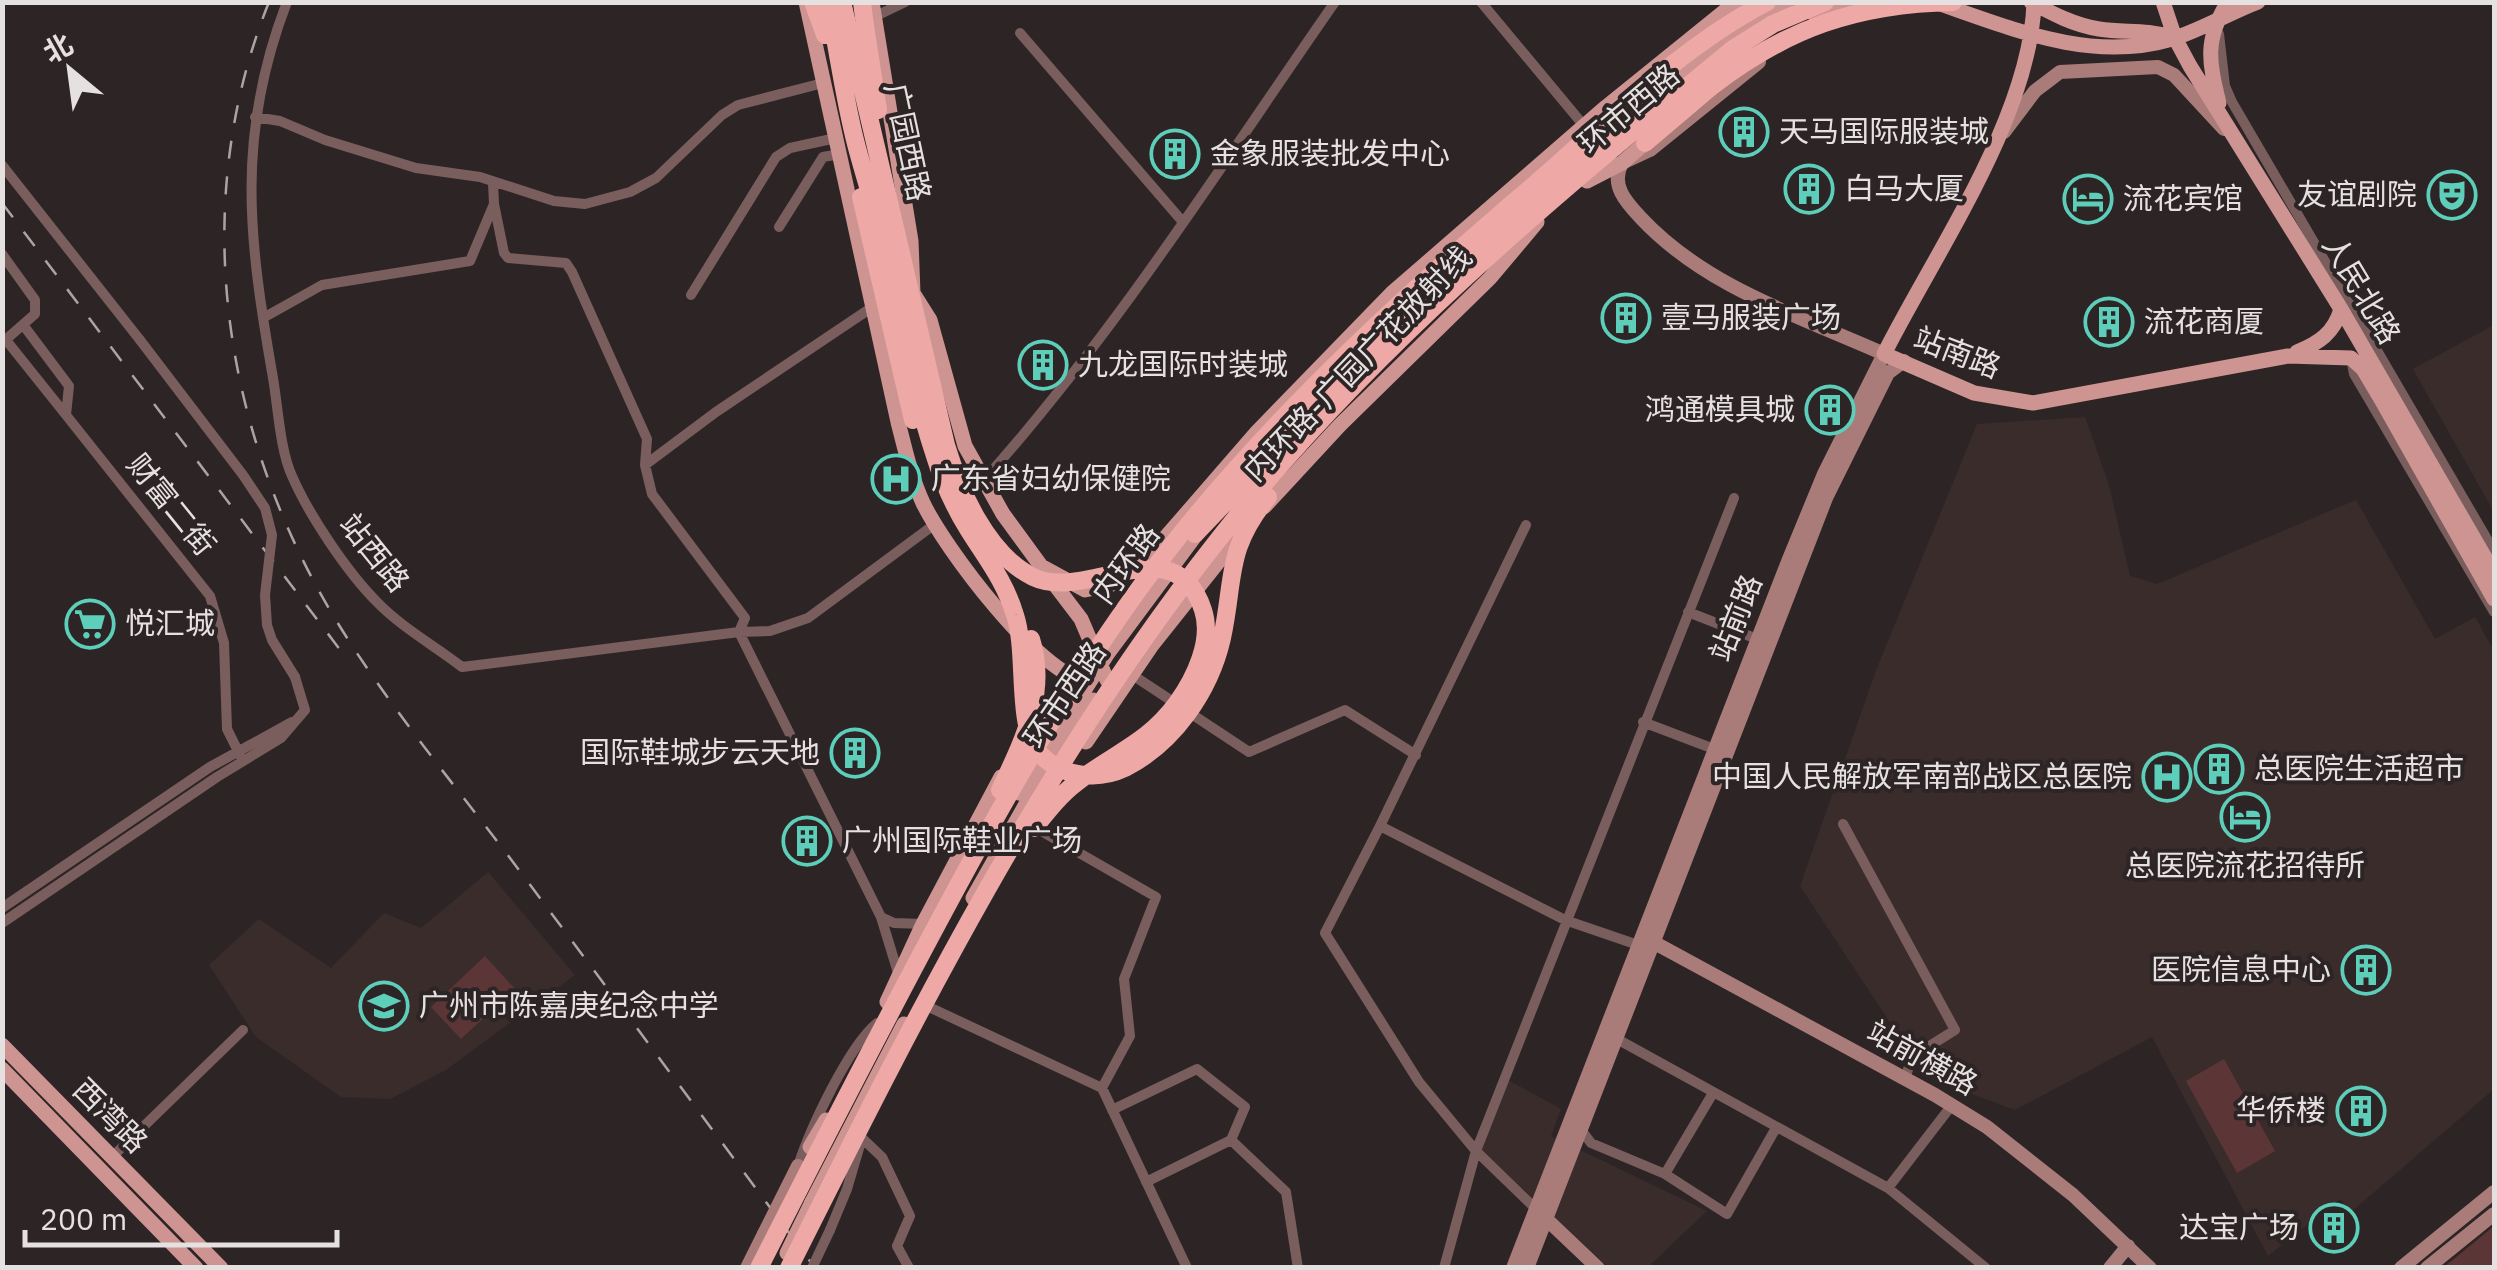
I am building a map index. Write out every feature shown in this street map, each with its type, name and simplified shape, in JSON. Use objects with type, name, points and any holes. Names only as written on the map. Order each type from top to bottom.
[{"type":"highway","name":"内环路-广园广花放射线","points":[[821,2],[883,237],[934,455],[956,508],[1003,582],[1016,617],[1030,736],[1040,755],[1071,772],[1090,776],[1110,774],[1162,742],[1192,706],[1217,655],[1232,563],[1266,499],[1369,384],[1579,183]]},
{"type":"highway","name":"内环路","points":[[755,1267],[1026,764],[1103,674],[1197,514],[1366,332],[1431,273],[1662,76],[1715,34],[1768,2]]},
{"type":"highway","points":[[1645,143],[1711,87],[1778,41],[1814,25],[1876,8],[1956,2]]},
{"type":"highway","name":"内环路","points":[[792,1260],[992,882],[1103,701],[1200,563],[1253,497],[1412,326],[1474,267],[1579,183],[1733,49],[1773,24],[1826,6]]},
{"type":"highway","name":"内环路","points":[[858,7],[896,229],[946,446],[981,523],[1010,560],[1030,576],[1052,583],[1078,582],[1150,566],[1184,582],[1202,607],[1206,635],[1179,700],[1146,738],[1065,792],[992,882]]},
{"type":"highway","points":[[1103,674],[1187,544],[1245,480],[1412,312],[1531,216],[1636,113]]},
{"type":"highway","points":[[855,142],[861,200],[925,463],[956,530],[1026,628],[1038,675],[1034,705],[1018,752],[880,1031]]},
{"type":"main road","points":[[806,2],[908,462],[934,524],[996,608],[1034,668],[1039,692],[983,812],[925,920],[899,976],[880,1031],[810,1148]]},
{"type":"main road","name":"广园西路","points":[[821,2],[886,269],[866,273]]},
{"type":"main road","points":[[1041,566],[1085,590],[1109,586],[1152,553],[1256,432],[1392,293],[1736,2]]},
{"type":"main road","name":"环市西路","points":[[755,1267],[792,1260],[844,1113],[880,1031],[984,856],[1184,550],[1272,446],[1417,297],[1768,2]]},
{"type":"main road","points":[[1732,32],[1787,2]]},
{"type":"main road","points":[[1935,2],[2000,26],[2106,50],[2175,38],[2258,2]]},
{"type":"main road","points":[[1956,2],[2000,26]]},
{"type":"main road","name":"人民北路","points":[[2163,2],[2175,38],[2239,144],[2301,233],[2342,309],[2396,393],[2494,573]]},
{"type":"main road","points":[[2222,117],[2209,46],[2228,2]]},
{"type":"main road","points":[[2218,18],[2240,2]]},
{"type":"main road","name":"环市西路","points":[[1103,674],[1132,663],[1208,542],[1266,472],[1531,216],[1803,10],[1853,3]]},
{"type":"main road","points":[[2033,3],[2064,20],[2093,29],[2144,30],[2175,38]]},
{"type":"main road","name":"站前路","points":[[1884,354],[1990,152],[2012,100],[2032,33],[2033,3]]},
{"type":"main road","points":[[858,7],[879,57]]},
{"type":"main road","points":[[858,7],[879,57],[911,241],[913,294],[930,320],[965,446],[982,482],[1081,619],[1103,674],[1032,826],[862,1138]]},
{"type":"main road","name":"广园西路","points":[[858,7],[913,294]]},
{"type":"main road","points":[[1579,183],[1622,163],[1645,143]]},
{"type":"main road","points":[[1132,663],[1281,487],[1490,278],[1531,216]]},
{"type":"main road","points":[[2288,356],[2321,341],[2334,327],[2342,309]]},
{"type":"main road","name":"站南路","points":[[1884,354],[1974,393],[2034,403],[2288,356],[2351,358]]},
{"type":"main road","name":"人民北路","points":[[2351,358],[2363,369],[2411,463],[2494,599]]},
{"type":"main road","points":[[1350,390],[1363,402]]},
{"type":"main road","points":[[1256,432],[1272,446]]},
{"type":"main road","points":[[1266,472],[1281,487]]},
{"type":"main road","points":[[996,608],[1055,666],[1076,680],[1103,674]]},
{"type":"main road","points":[[983,812],[1030,786]]},
{"type":"main road","name":"环市西路","points":[[815,1198],[1030,786]]},
{"type":"main road","name":"西湾路","points":[[2,1045],[221,1268]]},
{"type":"main road","name":"西湾路","points":[[2,1069],[196,1268]]},
{"type":"street","name":"站西路","points":[[287,2],[273,40],[255,117],[250,211],[254,266],[290,473],[323,533],[377,602],[462,667],[770,631],[808,618],[934,524]]},
{"type":"street","points":[[858,7],[905,2]]},
{"type":"street","points":[[982,482],[1066,378],[1182,221],[1335,2]]},
{"type":"street","points":[[1480,2],[1585,127]]},
{"type":"street","points":[[1622,163],[1650,150],[1826,6]]},
{"type":"street","points":[[2218,18],[2225,86],[2301,233],[2494,552]]},
{"type":"street","points":[[1020,33],[1182,221]]},
{"type":"street","points":[[1990,152],[2035,91],[2060,72],[2148,67],[2166,69],[2174,75],[2239,144]]},
{"type":"street","points":[[255,117],[280,121],[325,140],[416,168],[480,177],[554,201],[585,204],[607,201],[656,178],[722,115],[738,105],[823,83]]},
{"type":"street","points":[[779,227],[822,157],[838,146]]},
{"type":"street","points":[[691,295],[776,157],[790,148],[838,146]]},
{"type":"street","name":"站南路","points":[[1622,163],[1617,180],[1625,200],[1658,237],[1685,259],[1715,278],[1884,354]]},
{"type":"street","points":[[2,165],[244,475],[265,508],[272,534],[267,626],[306,704],[303,715],[282,738],[2,923]]},
{"type":"street","points":[[493,183],[494,204],[508,258],[566,264],[572,272],[648,440],[645,465],[652,494],[745,618],[738,632],[881,918],[899,976]]},
{"type":"street","points":[[263,318],[322,285],[470,260],[494,204]]},
{"type":"street","points":[[2,254],[35,300],[34,314],[4,341],[66,416]]},
{"type":"street","points":[[645,465],[716,412],[874,306]]},
{"type":"street","name":"财富二街","points":[[24,326],[68,386],[66,416],[210,596],[224,643],[228,730],[243,762]]},
{"type":"street","name":"站前路","points":[[1575,1126],[1616,1039],[1714,749],[1757,638],[1824,474],[1884,354]]},
{"type":"street","name":"站前路","points":[[1528,1268],[1542,1214],[1575,1126],[1826,498],[1882,384],[1892,368],[1904,361]]},
{"type":"street","points":[[2411,463],[2494,612]]},
{"type":"street","points":[[1444,1268],[1476,1151],[1734,498]]},
{"type":"street","points":[[1526,525],[1416,755],[1324,933],[1419,1082],[1476,1151],[1598,1268]]},
{"type":"street","points":[[1688,612],[1757,638]]},
{"type":"street","points":[[1132,663],[1249,752],[1345,710],[1416,755]]},
{"type":"street","points":[[2,908],[236,750],[298,720]]},
{"type":"street","points":[[1643,722],[1714,749]]},
{"type":"street","points":[[983,812],[984,856]]},
{"type":"street","points":[[1843,824],[1955,1030],[1912,1057],[1905,1079]]},
{"type":"street","points":[[1032,826],[1156,897],[1124,980],[1130,1036],[1102,1088]]},
{"type":"street","points":[[1380,826],[1566,920],[1646,943]]},
{"type":"street","points":[[881,918],[894,922],[925,920],[945,926]]},
{"type":"street","name":"站前横路","points":[[1646,943],[1952,1105],[2025,1155],[2150,1268]]},
{"type":"street","points":[[931,1008],[1102,1088],[1187,1268]]},
{"type":"street","points":[[112,1157],[243,1030]]},
{"type":"street","points":[[755,1267],[764,1234],[813,1128],[854,1052],[880,1031]]},
{"type":"street","points":[[1616,1039],[1888,1188],[1986,1268]]},
{"type":"street","points":[[1112,1110],[1197,1070],[1244,1107],[1230,1140],[1146,1182]]},
{"type":"street","points":[[1665,1174],[1714,1094]]},
{"type":"street","points":[[1888,1188],[1952,1105]]},
{"type":"street","points":[[798,1166],[844,1113]]},
{"type":"street","points":[[1575,1126],[1591,1143],[1665,1174],[1727,1214],[1776,1128]]},
{"type":"street","points":[[792,1260],[806,1232],[815,1198],[862,1138]]},
{"type":"street","points":[[792,1260],[830,1230],[862,1138]]},
{"type":"street","points":[[862,1138],[882,1157],[910,1216],[897,1246],[909,1268]]},
{"type":"street","points":[[1230,1140],[1286,1192],[1298,1268]]},
{"type":"street","points":[[2401,1268],[2494,1192]]},
{"type":"street","name":"站前路","points":[[1514,1268],[1542,1214]]},
{"type":"street","points":[[2427,1268],[2494,1214]]},
{"type":"street","points":[[2110,1268],[2128,1246]]},
{"type":"shaded area","points":[[2494,325],[2494,512],[2413,369]]},
{"type":"shaded area","name":"中国人民解放军南部战区总医院","points":[[2085,417],[2109,485],[2130,576],[2157,584],[2356,500],[2435,639],[2475,617],[2494,651],[2494,1089],[2351,1212],[2340,1199],[2268,1256],[2152,1037],[2015,1110],[1926,1077],[1800,886],[1877,668],[1977,424]]},
{"type":"shaded area","name":"广州市陈嘉庚纪念中学","points":[[488,872],[575,975],[446,1070],[390,1099],[341,1097],[256,1037],[209,965],[259,919],[331,968],[384,913],[421,928]]},
{"type":"shaded area","points":[[485,956],[515,989],[461,1039],[431,1007]]},
{"type":"shaded area","points":[[2224,1059],[2275,1151],[2237,1173],[2186,1081]]},
{"type":"shaded area","points":[[1508,1080],[1561,1109],[1551,1136],[1707,1211],[1648,1267],[1608,1267],[1481,1150]]},
{"type":"shaded area","points":[[2494,1226],[2494,1267],[2444,1267]]},
{"type":"railway","points":[[269,2],[245,76],[230,151],[224,226],[228,302],[239,377],[258,450],[285,522],[319,591],[389,700],[815,1268]]},
{"type":"railway","points":[[2,203],[344,655]]},
{"type":"place","name":"天马国际服装城","points":[[1744,132]]},
{"type":"place","name":"金象服装批发中心","points":[[1175,154]]},
{"type":"place","name":"白马大厦","points":[[1809,189]]},
{"type":"place","name":"友谊剧院","points":[[2452,195]]},
{"type":"place","name":"流花宾馆","points":[[2088,199]]},
{"type":"place","name":"壹马服装广场","points":[[1626,318]]},
{"type":"place","name":"流花商厦","points":[[2109,322]]},
{"type":"place","name":"九龙国际时装城","points":[[1043,365]]},
{"type":"place","name":"鸿通模具城","points":[[1830,410]]},
{"type":"place","name":"广东省妇幼保健院","points":[[896,479]]},
{"type":"place","name":"悦汇城","points":[[90,624]]},
{"type":"place","name":"国际鞋城步云天地","points":[[855,753]]},
{"type":"place","name":"总医院生活超市","points":[[2219,769]]},
{"type":"place","name":"中国人民解放军南部战区总医院","points":[[2167,777]]},
{"type":"place","name":"总医院流花招待所","points":[[2245,817]]},
{"type":"place","name":"广州国际鞋业广场","points":[[807,841]]},
{"type":"place","name":"医院信息中心","points":[[2366,970]]},
{"type":"place","name":"广州市陈嘉庚纪念中学","points":[[384,1006]]},
{"type":"place","name":"华侨楼","points":[[2361,1111]]},
{"type":"place","name":"达宝广场","points":[[2334,1228]]}]
